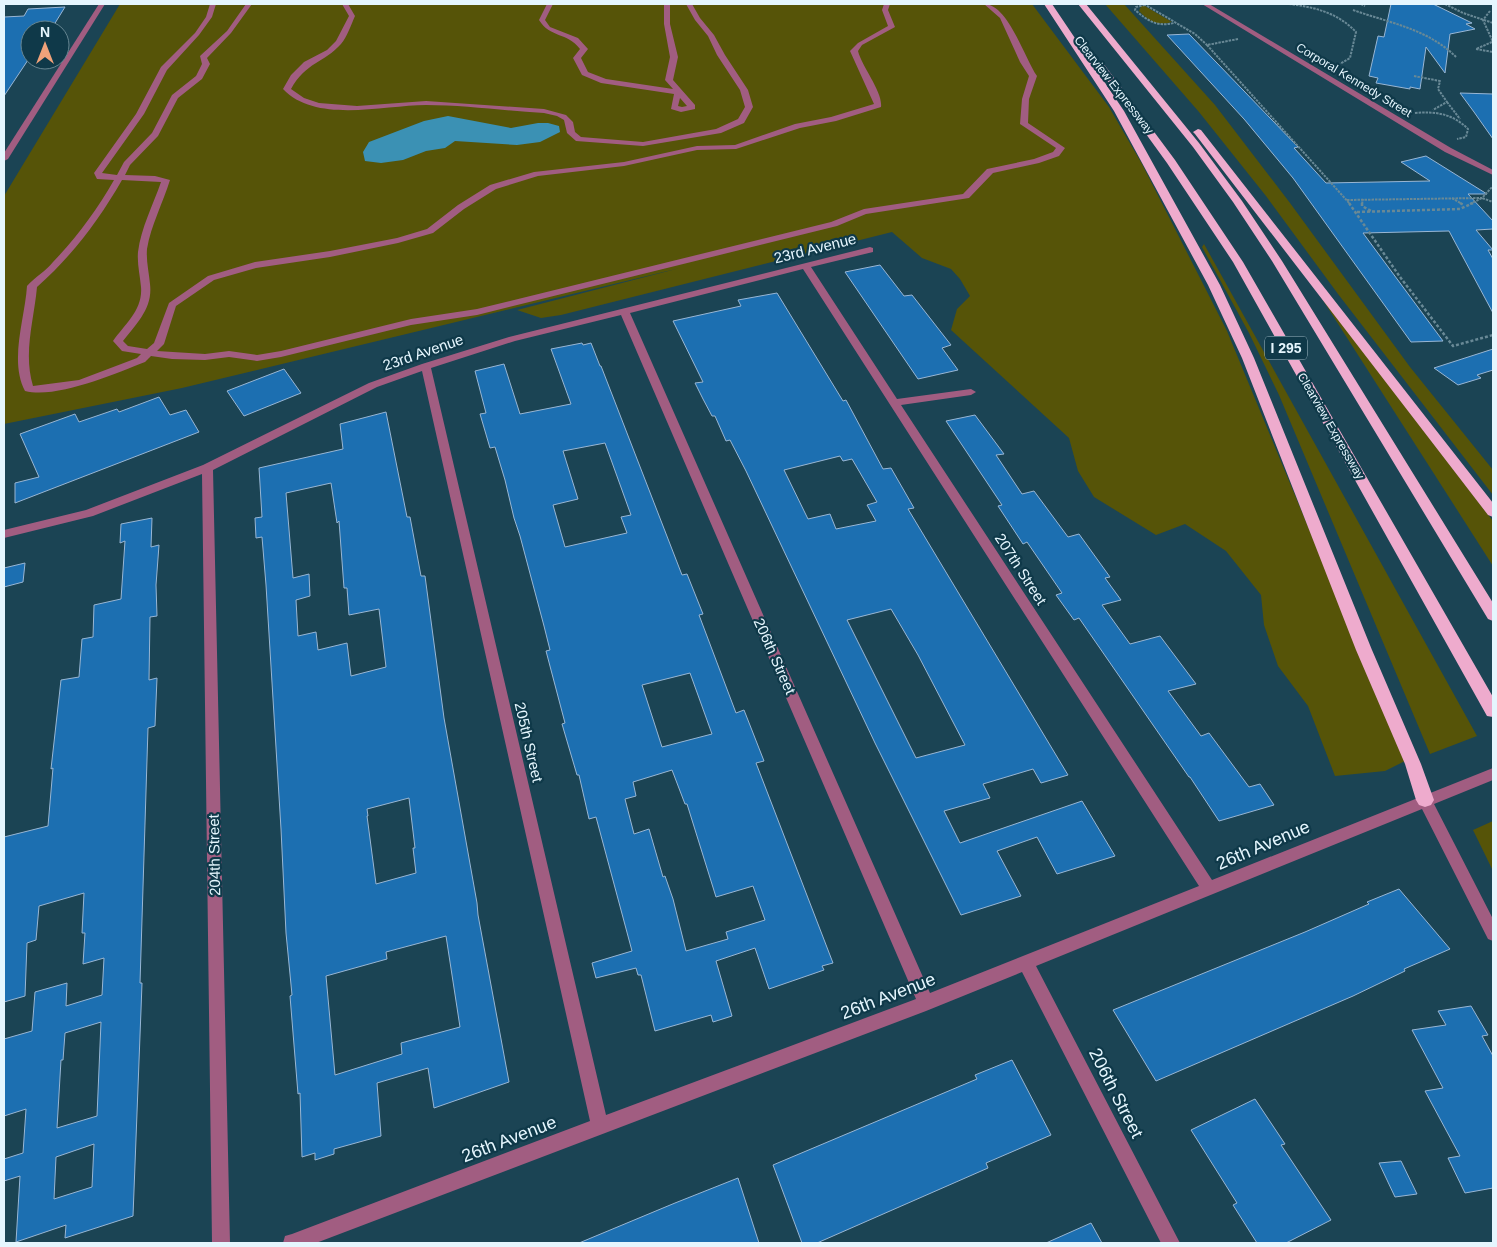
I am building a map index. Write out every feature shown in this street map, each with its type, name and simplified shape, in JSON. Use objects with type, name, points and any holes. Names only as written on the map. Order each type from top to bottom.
[{"type":"highway","name":"Clearview Expressway","points":[[1049,4],[1126,98],[1205,209],[1242,270],[1493,712]]},
{"type":"highway","points":[[1049,4],[1119,111],[1214,286],[1248,358],[1364,650],[1413,764],[1425,800]]},
{"type":"highway","name":"Clearview Expressway","points":[[1082,4],[1196,145],[1277,261],[1493,615]]},
{"type":"highway","points":[[1087,4],[1173,101],[1223,162],[1493,512]]},
{"type":"street","points":[[4,158],[102,4]]},
{"type":"street","points":[[213,4],[209,17],[197,34],[164,69],[140,114],[98,173],[100,177],[166,180],[157,209],[148,227],[142,259],[146,289],[144,306],[118,341],[125,349],[172,356],[205,357],[229,354],[257,358],[280,354],[411,322],[477,312],[529,300],[834,224],[864,212],[966,196],[990,171],[1036,161],[1056,154],[1061,148],[1024,124],[1024,105],[1028,84],[1033,76],[1024,62],[1003,17],[988,4]]},
{"type":"street","points":[[249,4],[229,32],[203,58],[206,64],[199,77],[175,97],[155,134],[127,164],[103,206],[81,236],[55,266],[32,286],[31,307],[25,340],[24,376],[29,389],[73,384],[141,360],[159,344],[172,305],[211,278],[255,265],[330,254],[398,240],[430,230],[460,207],[493,188],[537,174],[624,164],[697,148],[736,147],[798,126],[833,119],[878,105],[876,97],[856,63],[854,51],[860,44],[892,27],[892,20],[885,10],[888,4]]},
{"type":"street","points":[[345,4],[352,16],[339,42],[329,51],[307,64],[294,77],[287,89],[301,100],[320,105],[357,108],[426,103],[544,111],[563,115],[570,123],[571,133],[579,139],[643,144],[718,131],[741,121],[749,107],[744,90],[721,55],[711,35],[697,19],[689,4]]},
{"type":"street","points":[[550,4],[542,20],[547,28],[576,39],[584,49],[577,58],[585,73],[604,81],[678,92],[669,80],[674,68],[675,56],[666,24],[667,4]]},
{"type":"street","name":"Corporal Kennedy Street","points":[[1205,4],[1448,150],[1493,173]]},
{"type":"street","name":"23rd Avenue","points":[[4,534],[89,513],[207,468],[373,385],[426,366],[512,339],[870,250]]},
{"type":"street","name":"207th Street","points":[[806,267],[1209,889]]},
{"type":"street","name":"206th Street","points":[[624,310],[926,1003]]},
{"type":"street","name":"205th Street","points":[[426,366],[600,1126]]},
{"type":"street","points":[[894,403],[971,392]]},
{"type":"street","name":"204th Street","points":[[207,468],[221,1243]]},
{"type":"street","name":"26th Avenue","points":[[292,1243],[926,1003],[1493,774]]},
{"type":"street","points":[[1425,800],[1493,934]]},
{"type":"street","name":"206th Street","points":[[1025,962],[1171,1243]]},
{"type":"path","points":[[1174,22],[1159,25],[1148,22],[1135,10],[1136,7],[1145,4],[1195,34],[1206,45],[1347,200],[1400,277],[1453,346],[1493,335]]},
{"type":"path","points":[[1289,4],[1307,6],[1336,16],[1356,32],[1350,58],[1330,68]]},
{"type":"path","points":[[1361,4],[1365,6]]},
{"type":"path","points":[[1445,4],[1493,22]]},
{"type":"path","points":[[1486,4],[1493,4]]},
{"type":"path","points":[[1353,10],[1426,35],[1439,42],[1456,57]]},
{"type":"path","points":[[1490,11],[1485,15],[1484,20],[1492,42],[1476,49],[1493,52]]},
{"type":"path","points":[[1206,45],[1244,38]]},
{"type":"path","points":[[1414,76],[1440,81],[1438,89],[1468,129],[1466,137],[1454,140]]},
{"type":"path","points":[[1410,114],[1432,110],[1446,102]]},
{"type":"path","points":[[1432,110],[1444,112],[1460,120]]},
{"type":"path","points":[[1356,212],[1450,210],[1460,208],[1482,198],[1493,186]]},
{"type":"path","points":[[1347,200],[1451,197],[1482,198],[1493,202]]},
{"type":"path","points":[[1451,197],[1464,205]]},
{"type":"path","points":[[1363,200],[1362,206],[1372,212]]},
{"type":"shaded area","points":[[120,4],[1032,4],[1109,107],[1142,164],[1227,331],[1405,761],[1385,771],[1335,776],[1308,706],[1278,666],[1264,625],[1261,595],[1226,551],[1185,524],[1156,535],[1094,497],[1078,471],[1069,438],[951,330],[957,309],[970,296],[960,279],[951,269],[922,258],[892,232],[561,315],[541,318],[517,310],[680,268],[182,388],[4,424],[4,196]]},
{"type":"shaded area","points":[[1105,4],[1124,4],[1215,105],[1290,203],[1410,367],[1493,470],[1493,495],[1338,294],[1266,196],[1199,112]]},
{"type":"shaded area","points":[[1141,6],[1145,6],[1172,22],[1162,24],[1150,20],[1139,11]]},
{"type":"shaded area","points":[[1204,244],[1477,736],[1430,754],[1279,395],[1249,333],[1202,247]]},
{"type":"shaded area","points":[[1319,294],[1493,521],[1493,566]]},
{"type":"shaded area","points":[[1493,821],[1493,871],[1473,830]]},
{"type":"water","points":[[448,116],[511,128],[548,123],[559,126],[560,132],[540,142],[517,145],[455,141],[445,148],[426,151],[403,160],[381,163],[365,161],[363,152],[369,142],[424,121]]},
{"type":"building","points":[[1391,4],[1433,4],[1472,23],[1466,24],[1475,29],[1450,34],[1445,73],[1426,47],[1420,89],[1376,83],[1378,78],[1369,76],[1378,36],[1384,37]]},
{"type":"building","points":[[65,7],[57,20],[20,20],[21,70],[4,96],[4,17],[24,16],[28,9]]},
{"type":"building","points":[[1189,34],[1298,147],[1294,148],[1326,183],[1430,181],[1401,162],[1426,156],[1487,194],[1468,194],[1493,221],[1493,229],[1476,230],[1493,250],[1488,250],[1493,259],[1493,313],[1449,231],[1363,233],[1443,341],[1411,342],[1293,178],[1244,119],[1167,35]]},
{"type":"building","points":[[1460,93],[1493,94],[1493,139],[1474,112]]},
{"type":"building","points":[[880,265],[904,296],[912,295],[951,345],[942,348],[958,370],[918,379],[845,272]]},
{"type":"building","points":[[777,293],[843,401],[846,400],[883,469],[891,468],[914,508],[908,509],[1068,775],[1041,783],[1033,769],[983,784],[990,798],[944,811],[960,843],[1082,801],[1115,856],[1057,874],[1037,837],[997,851],[1021,896],[961,915],[875,743],[746,471],[730,440],[726,441],[715,416],[712,416],[695,383],[703,382],[673,321],[741,306],[738,300]],"holes":[[[840,456],[843,461],[852,459],[877,502],[867,505],[876,521],[836,529],[830,514],[808,519],[784,470]],[[891,609],[918,655],[965,745],[916,758],[847,620]]]},
{"type":"building","points":[[591,343],[682,575],[687,574],[703,614],[699,615],[736,713],[744,710],[764,761],[756,763],[833,963],[822,966],[824,970],[769,989],[755,948],[716,961],[732,1016],[713,1022],[711,1015],[655,1031],[641,975],[638,975],[636,968],[596,978],[592,963],[632,951],[596,817],[589,819],[579,775],[577,775],[562,724],[565,723],[546,651],[550,650],[505,480],[495,447],[490,448],[480,414],[486,413],[475,371],[504,364],[520,414],[571,404],[551,349]],"holes":[[[605,443],[631,515],[621,517],[627,533],[565,547],[553,505],[578,499],[563,451]],[[690,673],[712,734],[662,747],[642,685]],[[672,770],[685,804],[687,804],[716,897],[753,886],[765,920],[726,932],[728,939],[686,951],[673,899],[665,876],[663,877],[649,829],[634,834],[625,799],[636,796],[633,782]]]},
{"type":"building","points":[[1493,349],[1493,370],[1477,375],[1481,378],[1458,385],[1434,368]]},
{"type":"building","points":[[284,369],[301,393],[244,416],[227,391]]},
{"type":"building","points":[[159,397],[170,415],[186,410],[199,432],[15,503],[15,483],[39,477],[20,434],[75,414],[79,422],[117,409],[119,412]]},
{"type":"building","points":[[386,412],[407,517],[410,517],[421,576],[425,576],[444,718],[509,1082],[434,1108],[428,1068],[377,1083],[381,1136],[334,1149],[334,1154],[315,1160],[315,1153],[302,1157],[300,1093],[298,1094],[290,996],[292,995],[286,933],[266,585],[262,537],[256,538],[255,518],[262,517],[259,468],[343,449],[340,424]],"holes":[[[331,483],[337,523],[339,521],[344,588],[347,588],[349,615],[379,609],[386,667],[351,676],[347,643],[318,650],[316,632],[298,636],[296,600],[310,596],[309,574],[293,578],[286,493]],[[409,798],[416,873],[376,884],[367,809]],[[446,936],[460,1027],[401,1043],[402,1054],[335,1075],[326,976],[387,959],[386,952]]]},
{"type":"building","points":[[975,415],[1004,454],[996,455],[1022,494],[1034,491],[1068,537],[1079,534],[1110,577],[1105,578],[1121,600],[1102,605],[1130,644],[1160,636],[1196,684],[1168,691],[1201,736],[1209,733],[1249,787],[1260,784],[1274,805],[1219,821],[1079,618],[1074,620],[1056,595],[1062,593],[1027,542],[1023,544],[998,506],[1002,505],[946,421]]},
{"type":"building","points":[[152,518],[151,547],[159,545],[156,585],[157,616],[150,617],[149,680],[157,678],[155,726],[148,728],[140,983],[142,983],[133,1216],[65,1238],[66,1225],[16,1242],[20,1176],[4,1181],[4,1159],[23,1153],[26,1109],[4,1116],[4,1039],[32,1031],[35,992],[67,983],[66,1006],[102,995],[104,958],[83,964],[85,933],[82,933],[84,893],[39,906],[36,940],[27,943],[25,996],[4,1002],[4,837],[48,826],[53,768],[51,769],[61,680],[79,677],[82,639],[93,637],[94,605],[121,599],[125,541],[120,543],[121,524]],"holes":[[[101,1022],[97,1116],[57,1128],[61,1060],[63,1060],[65,1033]],[[94,1144],[92,1187],[54,1199],[56,1157]]]},
{"type":"building","points":[[25,563],[23,582],[4,587],[4,568]]},
{"type":"building","points":[[1399,889],[1450,949],[1404,969],[1405,971],[1353,996],[1156,1081],[1113,1010],[1305,932]]},
{"type":"building","points":[[1471,1006],[1488,1035],[1482,1036],[1493,1056],[1493,1188],[1465,1193],[1448,1158],[1460,1156],[1425,1091],[1443,1088],[1412,1030],[1446,1025],[1438,1011]]},
{"type":"building","points":[[1012,1060],[1051,1135],[986,1163],[988,1168],[817,1243],[802,1243],[773,1165],[977,1079],[975,1075]]},
{"type":"building","points":[[1255,1099],[1285,1144],[1281,1145],[1331,1220],[1286,1243],[1257,1243],[1233,1205],[1237,1203],[1191,1130]]},
{"type":"building","points":[[1401,1161],[1417,1194],[1395,1197],[1379,1163]]},
{"type":"building","points":[[738,1178],[759,1243],[579,1243],[675,1203]]},
{"type":"building","points":[[1091,1223],[1102,1243],[1046,1243]]}]
